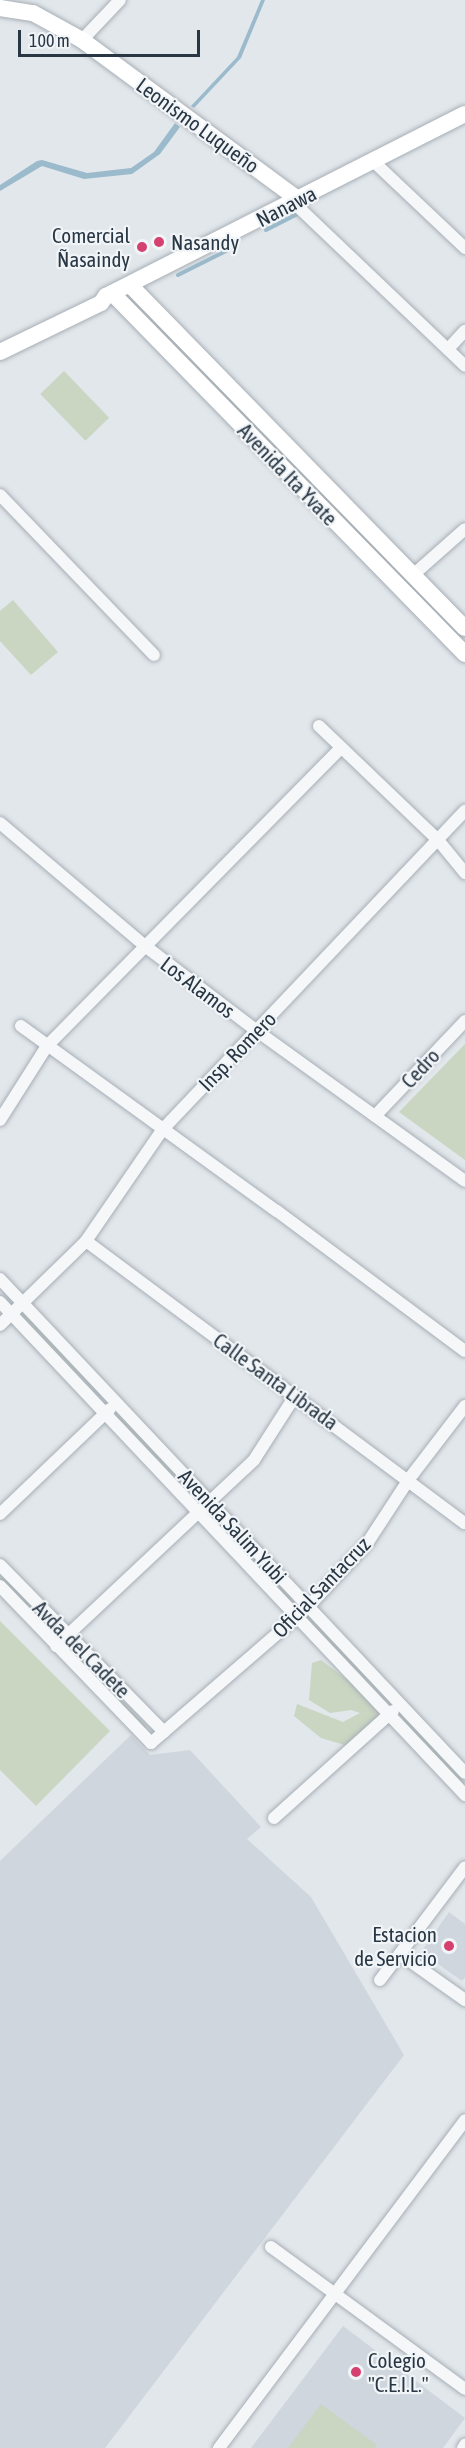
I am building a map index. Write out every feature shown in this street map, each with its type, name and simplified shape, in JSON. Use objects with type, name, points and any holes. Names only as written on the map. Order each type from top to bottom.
[{"type":"street","points":[[82,40],[120,0]]},
{"type":"street","name":"Leonismo Luqueño","points":[[0,8],[20,9],[47,19],[82,40],[296,201]]},
{"type":"street","name":"Nanawa","points":[[0,352],[101,303],[109,295],[465,114]]},
{"type":"street","points":[[373,161],[465,248]]},
{"type":"street","points":[[296,201],[465,366]]},
{"type":"street","name":"Avenida Ita Yvate","points":[[130,285],[465,628]]},
{"type":"street","name":"Nanawa","points":[[0,342],[97,296],[109,295]]},
{"type":"street","name":"Avenida Ita Yvate","points":[[109,295],[465,654]]},
{"type":"street","points":[[448,349],[465,331]]},
{"type":"street","points":[[269,454],[282,443]]},
{"type":"street","points":[[0,495],[154,655]]},
{"type":"street","points":[[413,574],[465,529]]},
{"type":"street","points":[[420,609],[434,596]]},
{"type":"street","points":[[319,726],[340,749],[438,840],[465,873]]},
{"type":"street","points":[[0,1120],[47,1046],[340,749]]},
{"type":"street","name":"Insp. Romero","points":[[0,1325],[86,1241],[163,1130],[465,810]]},
{"type":"street","name":"Los Alamos","points":[[0,823],[145,946],[256,1031],[465,1181]]},
{"type":"street","name":"Cedro","points":[[375,1116],[465,1021]]},
{"type":"street","points":[[21,1026],[465,1352]]},
{"type":"street","name":"Calle Santa Librada","points":[[86,1241],[296,1395],[465,1523]]},
{"type":"street","name":"Avenida Salim Yubi","points":[[0,1279],[465,1773]]},
{"type":"street","name":"Avenida Salim Yubi","points":[[0,1302],[465,1795]]},
{"type":"street","points":[[0,1586],[56,1646],[254,1460],[296,1395]]},
{"type":"street","points":[[0,1514],[117,1403]]},
{"type":"street","name":"Oficial Santacruz","points":[[56,1646],[151,1743],[309,1606],[368,1542],[408,1479],[465,1406]]},
{"type":"street","name":"Avda. del Cadete","points":[[0,1565],[67,1636],[164,1732]]},
{"type":"street","points":[[274,1818],[401,1704]]},
{"type":"street","points":[[380,1980],[465,1867]]},
{"type":"street","points":[[400,1954],[465,2000]]},
{"type":"street","points":[[219,2448],[465,2121]]},
{"type":"street","points":[[271,2247],[465,2389]]},
{"type":"shaded area","points":[[131,1735],[150,1755],[190,1750],[261,1827],[247,1839],[311,1897],[404,2055],[105,2448],[0,2448],[0,1861]]},
{"type":"shaded area","name":"Estacion de Servicio","points":[[449,1912],[465,1924],[465,1977],[462,1981],[421,1952]]},
{"type":"shaded area","name":"Colegio \"C.E.I.L.\"","points":[[343,2326],[465,2418],[443,2448],[251,2448]]},
{"type":"green space","points":[[150,319],[153,319],[416,588],[415,591]]},
{"type":"green space","points":[[64,371],[109,418],[85,441],[40,394]]},
{"type":"green space","points":[[13,600],[58,652],[31,675],[0,641],[0,611]]},
{"type":"green space","points":[[465,1044],[465,1160],[399,1112]]},
{"type":"green space","points":[[24,1314],[101,1396],[101,1398],[22,1316]]},
{"type":"green space","points":[[119,1415],[196,1497],[196,1499],[117,1417]]},
{"type":"green space","points":[[212,1514],[291,1598],[290,1600],[210,1516]]},
{"type":"green space","points":[[0,1572],[57,1632],[56,1636],[0,1579]]},
{"type":"green space","points":[[308,1615],[387,1700],[387,1701],[305,1616]]},
{"type":"green space","points":[[0,1621],[110,1731],[36,1806],[0,1770]]},
{"type":"green space","points":[[71,1647],[146,1726],[145,1730],[67,1648]]},
{"type":"green space","points":[[321,1660],[370,1697],[379,1711],[376,1721],[351,1747],[321,1738],[294,1716],[297,1704],[343,1722],[360,1713],[351,1710],[330,1713],[309,1700],[312,1663]]},
{"type":"green space","points":[[405,1718],[465,1782],[463,1784],[403,1720]]},
{"type":"green space","points":[[321,2404],[377,2445],[375,2448],[288,2448]]},
{"type":"water","points":[[261,0],[265,0],[241,58],[194,108],[191,106],[237,57]]},
{"type":"water","points":[[175,123],[180,127],[160,154],[132,174],[84,179],[42,166],[0,191],[0,185],[42,160],[87,173],[131,168],[154,152]]},
{"type":"waterway","points":[[266,230],[298,214]]},
{"type":"waterway","points":[[178,275],[228,250]]},
{"type":"place","name":"Nasandy","points":[[159,242]]},
{"type":"place","name":"Comercial Ñasaindy","points":[[142,247]]},
{"type":"place","name":"Estacion de Servicio","points":[[449,1946]]},
{"type":"place","name":"Colegio \"C.E.I.L.\"","points":[[356,2372]]}]
